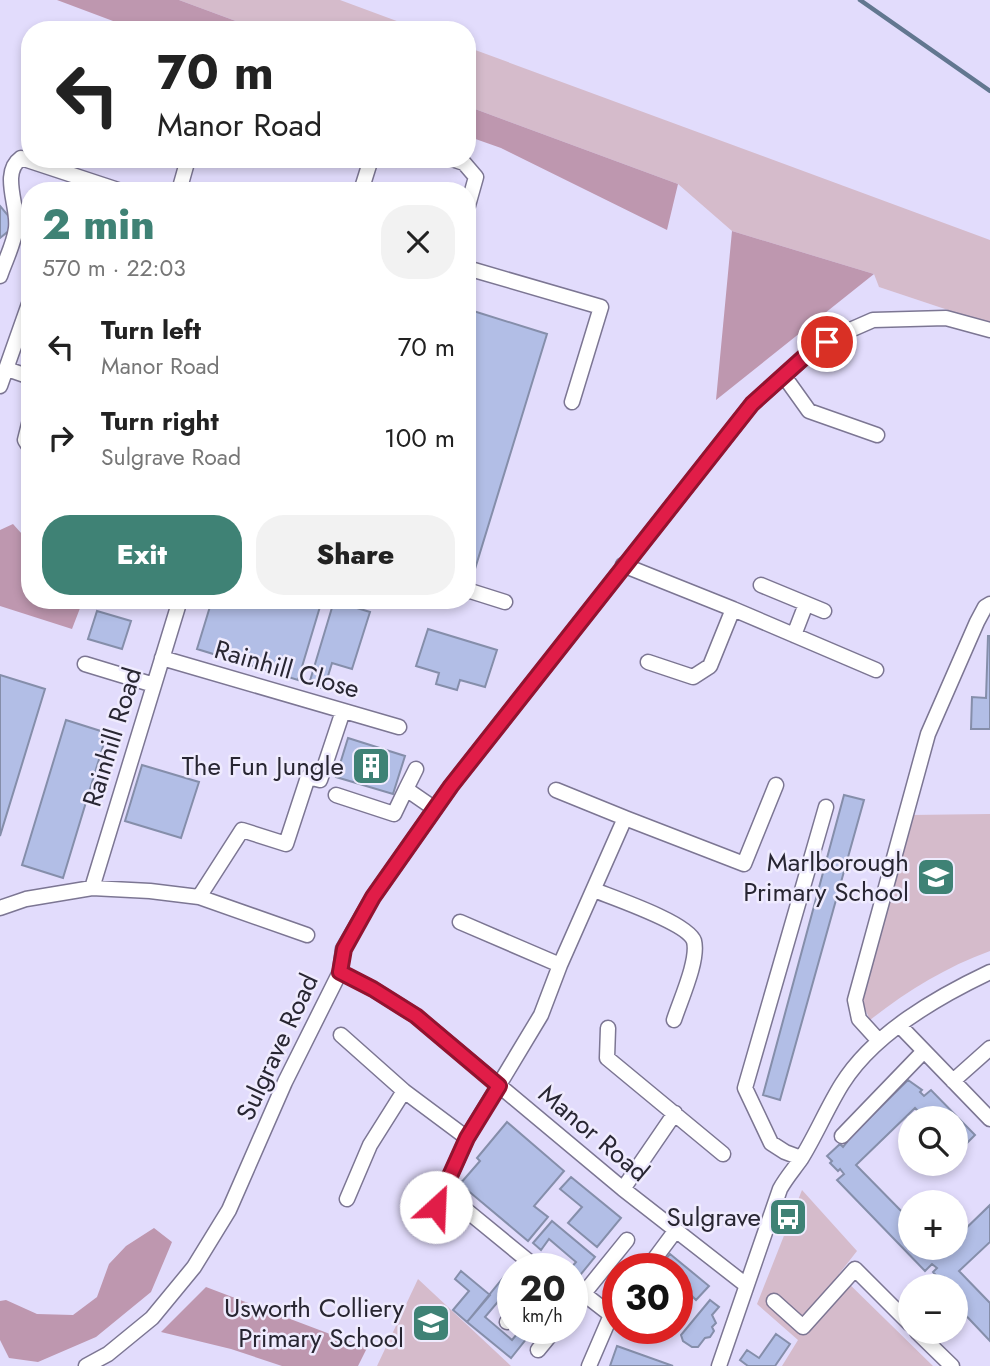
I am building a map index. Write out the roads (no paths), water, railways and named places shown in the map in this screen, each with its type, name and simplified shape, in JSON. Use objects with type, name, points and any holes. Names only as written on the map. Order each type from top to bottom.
[{"type":"street","points":[[0,276],[17,226],[7,195],[8,170],[21,158]]},
{"type":"street","points":[[51,168],[93,182]]},
{"type":"street","points":[[69,182],[71,175]]},
{"type":"street","points":[[476,271],[601,307],[572,402]]},
{"type":"street","name":"Sulgrave Road","points":[[86,1366],[108,1353],[152,1318],[194,1267],[229,1210],[285,1082],[340,972],[344,949],[373,897],[435,809],[623,565],[752,404],[813,349],[873,320],[946,318],[990,330]]},
{"type":"street","points":[[0,386],[21,328]]},
{"type":"street","points":[[7,369],[21,374]]},
{"type":"street","points":[[784,376],[809,411],[877,435]]},
{"type":"street","points":[[623,565],[876,670]]},
{"type":"street","points":[[761,585],[824,611]]},
{"type":"street","points":[[476,593],[505,602]]},
{"type":"street","points":[[794,635],[806,604]]},
{"type":"street","points":[[879,1041],[859,1018],[855,1000],[928,734],[977,622],[985,607],[990,604]]},
{"type":"street","name":"Rainhill Road","points":[[92,888],[177,609]]},
{"type":"street","points":[[648,662],[694,677],[710,666],[733,609]]},
{"type":"street","name":"Rainhill Close","points":[[162,658],[399,727]]},
{"type":"street","points":[[85,664],[154,685]]},
{"type":"street","points":[[199,897],[242,830],[286,844],[308,777],[320,780],[343,711]]},
{"type":"street","points":[[336,795],[394,814],[416,769]]},
{"type":"street","points":[[556,790],[744,864],[776,785]]},
{"type":"street","points":[[406,789],[435,809]]},
{"type":"street","points":[[801,1158],[771,1143],[746,1088],[826,807]]},
{"type":"street","points":[[429,1223],[467,1138],[541,1015],[560,965],[625,818]]},
{"type":"street","points":[[0,908],[26,899],[92,888],[150,891],[199,897],[307,935]]},
{"type":"street","points":[[594,890],[682,926],[694,940],[694,958],[674,1020]]},
{"type":"street","points":[[460,922],[560,965]]},
{"type":"street","name":"Manor Road","points":[[340,972],[416,1016],[622,1189],[746,1285]]},
{"type":"street","points":[[719,1366],[780,1189],[801,1158],[844,1081],[879,1041],[955,989],[990,972]]},
{"type":"street","points":[[900,1026],[990,1119]]},
{"type":"street","points":[[608,1028],[607,1058],[723,1154]]},
{"type":"street","points":[[341,1035],[404,1091],[467,1138]]},
{"type":"street","points":[[953,1082],[990,1048]]},
{"type":"street","points":[[842,1136],[924,1051]]},
{"type":"street","points":[[347,1199],[370,1145],[404,1091]]},
{"type":"street","points":[[622,1189],[675,1113]]},
{"type":"street","points":[[444,1192],[518,1253]]},
{"type":"street","points":[[659,1253],[677,1230]]},
{"type":"street","points":[[588,1289],[627,1240]]},
{"type":"street","points":[[774,1301],[803,1327],[855,1269],[898,1312]]},
{"type":"street","points":[[589,1366],[602,1337]]},
{"type":"street","points":[[538,1350],[543,1344]]},
{"type":"street","points":[[929,1344],[952,1366]]},
{"type":"waterway","points":[[860,0],[990,91]]},
{"type":"place","name":"The Fun Jungle","points":[[371,766]]},
{"type":"place","name":"Marlborough Primary School","points":[[936,877]]},
{"type":"place","name":"Sulgrave","points":[[788,1217]]},
{"type":"place","name":"Usworth Colliery Primary School","points":[[431,1323]]}]
